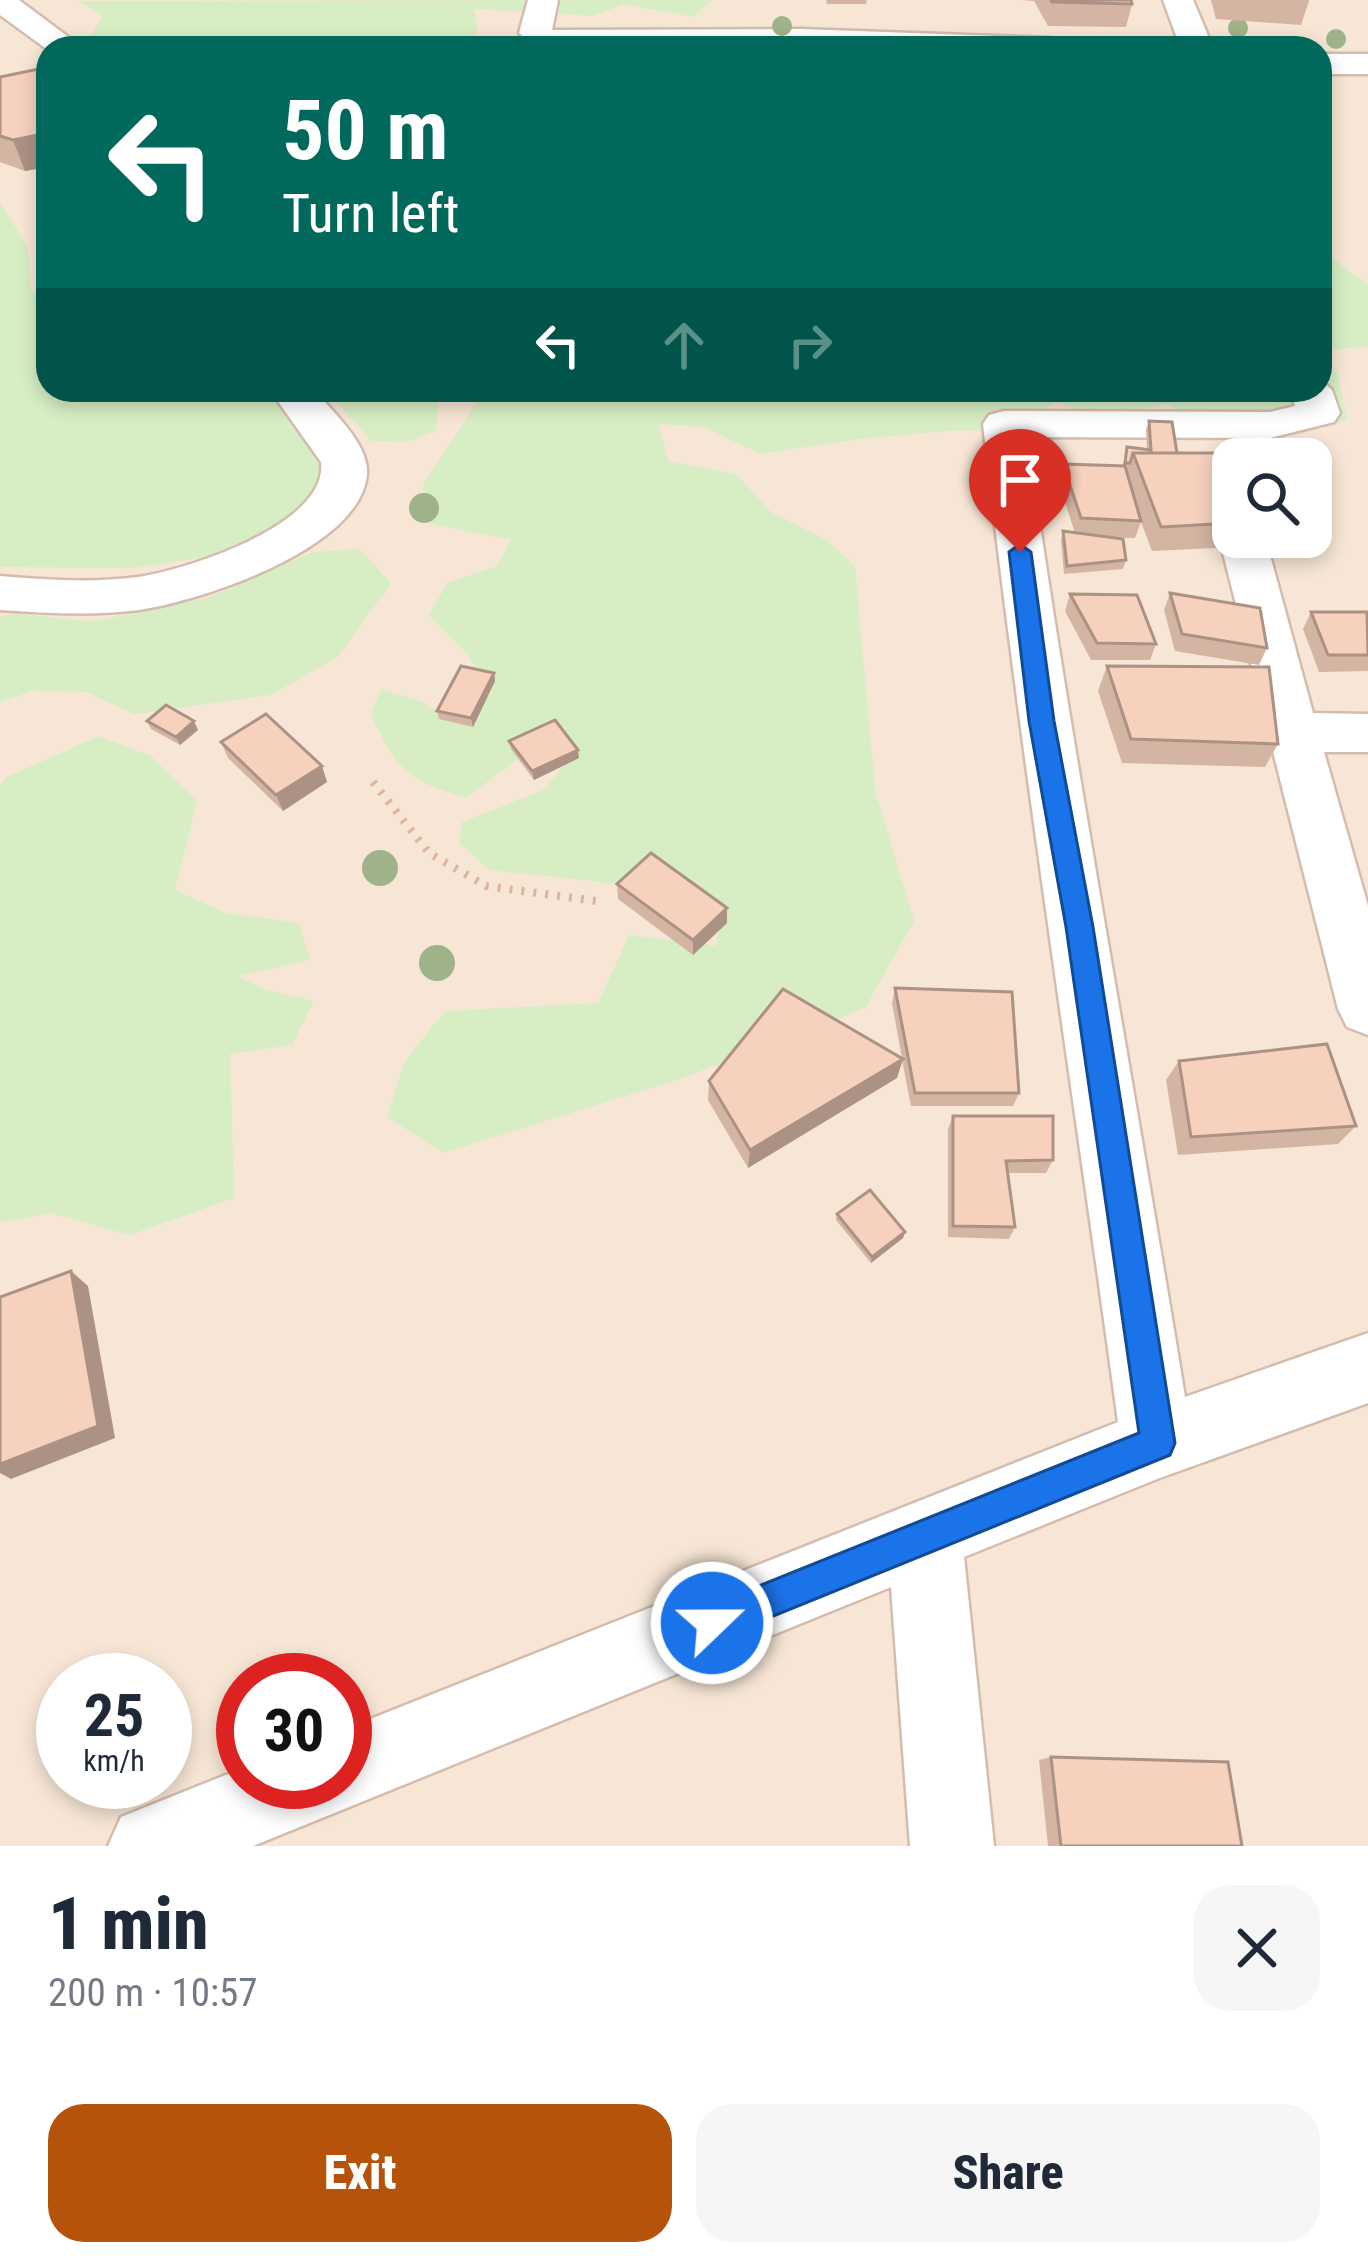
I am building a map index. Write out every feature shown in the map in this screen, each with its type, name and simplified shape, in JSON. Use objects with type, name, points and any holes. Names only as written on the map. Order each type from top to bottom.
[{"type":"street","points":[[2,0],[46,36]]},
{"type":"street","points":[[538,36],[535,33],[543,0]]},
{"type":"street","points":[[1178,0],[1192,36]]},
{"type":"street","points":[[1332,64],[1368,64]]},
{"type":"street","points":[[0,593],[52,598],[143,592],[303,532],[332,506],[346,477],[339,449],[300,402]]},
{"type":"street","points":[[1157,1443],[1080,927],[1042,721],[1004,424],[1270,425],[1318,413],[1315,402]]},
{"type":"street","points":[[1247,558],[1368,1009]]},
{"type":"street","points":[[1292,732],[1368,733]]},
{"type":"street","points":[[372,1758],[1157,1443],[1326,1378],[1368,1368]]},
{"type":"street","points":[[925,1539],[952,1846]]},
{"type":"street","points":[[150,1846],[243,1809]]},
{"type":"path","points":[[373,782],[429,853],[486,886],[596,901]]},
{"type":"shaded area","points":[[0,0],[1368,0],[1368,1846],[0,1846]]},
{"type":"green space","points":[[712,0],[693,17],[624,4],[593,16],[474,9],[478,30],[474,36],[91,36],[102,16],[78,1]]},
{"type":"green space","points":[[0,203],[28,247],[31,290],[36,294],[36,402],[283,402],[324,473],[286,529],[222,554],[135,568],[0,567]]},
{"type":"green space","points":[[1332,258],[1368,285],[1368,346],[1332,350]]},
{"type":"green space","points":[[1332,369],[1338,375],[1347,420],[1298,434],[1255,438],[1213,428],[1167,404],[1097,418],[1058,402],[1332,402]]},
{"type":"green space","points":[[337,402],[438,404],[436,431],[406,442],[371,441]]},
{"type":"green space","points":[[477,402],[1055,402],[1011,433],[960,430],[761,454],[703,427],[659,424],[668,461],[736,474],[772,513],[827,540],[855,566],[875,791],[914,921],[865,1008],[680,1079],[443,1153],[387,1117],[405,1061],[445,1011],[598,1003],[629,935],[716,946],[720,913],[619,884],[490,870],[459,843],[462,822],[544,790],[567,761],[532,748],[466,798],[417,778],[388,747],[371,714],[381,689],[422,702],[459,724],[493,693],[466,653],[428,615],[448,583],[497,566],[511,540],[426,523],[423,485]]},
{"type":"green space","points":[[359,549],[391,583],[338,657],[271,695],[134,714],[86,692],[35,690],[0,702],[0,617],[16,613],[90,622],[208,598],[313,552]]},
{"type":"green space","points":[[99,736],[151,756],[197,801],[175,890],[226,913],[299,923],[310,960],[238,976],[264,989],[314,1001],[292,1045],[230,1054],[234,1198],[130,1235],[50,1213],[0,1222],[0,785],[7,777]]},
{"type":"building","points":[[1131,0],[1132,4],[1052,2]]},
{"type":"building","points":[[36,70],[36,135],[13,140],[0,136],[0,77]]},
{"type":"building","points":[[1149,421],[1172,422],[1177,453],[1133,453],[1130,463],[1125,463],[1127,447],[1151,450]]},
{"type":"building","points":[[1133,453],[1212,453],[1212,524],[1161,527]]},
{"type":"building","points":[[1063,464],[1125,466],[1141,521],[1081,518]]},
{"type":"building","points":[[1063,531],[1123,539],[1126,560],[1067,566]]},
{"type":"building","points":[[1170,593],[1260,608],[1267,648],[1182,634]]},
{"type":"building","points":[[1070,594],[1137,595],[1156,644],[1097,643]]},
{"type":"building","points":[[1311,612],[1367,612],[1368,655],[1328,655]]},
{"type":"building","points":[[461,666],[494,673],[471,718],[437,711]]},
{"type":"building","points":[[1107,666],[1269,667],[1278,744],[1131,739]]},
{"type":"building","points":[[166,705],[194,721],[176,737],[147,721]]},
{"type":"building","points":[[266,714],[322,766],[276,795],[221,742]]},
{"type":"building","points":[[555,720],[578,750],[532,771],[509,741]]},
{"type":"building","points":[[651,853],[727,908],[693,940],[617,884]]},
{"type":"building","points":[[895,988],[1012,992],[1019,1093],[915,1093]]},
{"type":"building","points":[[783,989],[903,1059],[750,1150],[709,1081]]},
{"type":"building","points":[[1327,1044],[1356,1126],[1191,1137],[1179,1061]]},
{"type":"building","points":[[953,1116],[1053,1116],[1053,1160],[1006,1161],[1015,1227],[953,1226]]},
{"type":"building","points":[[870,1190],[905,1232],[872,1257],[837,1214]]},
{"type":"building","points":[[71,1271],[98,1426],[0,1464],[0,1297]]},
{"type":"building","points":[[1051,1757],[1228,1762],[1242,1846],[1061,1846]]},
{"type":"route","points":[[712,1623],[1157,1443],[1080,927],[1042,721],[1020,552]]}]
